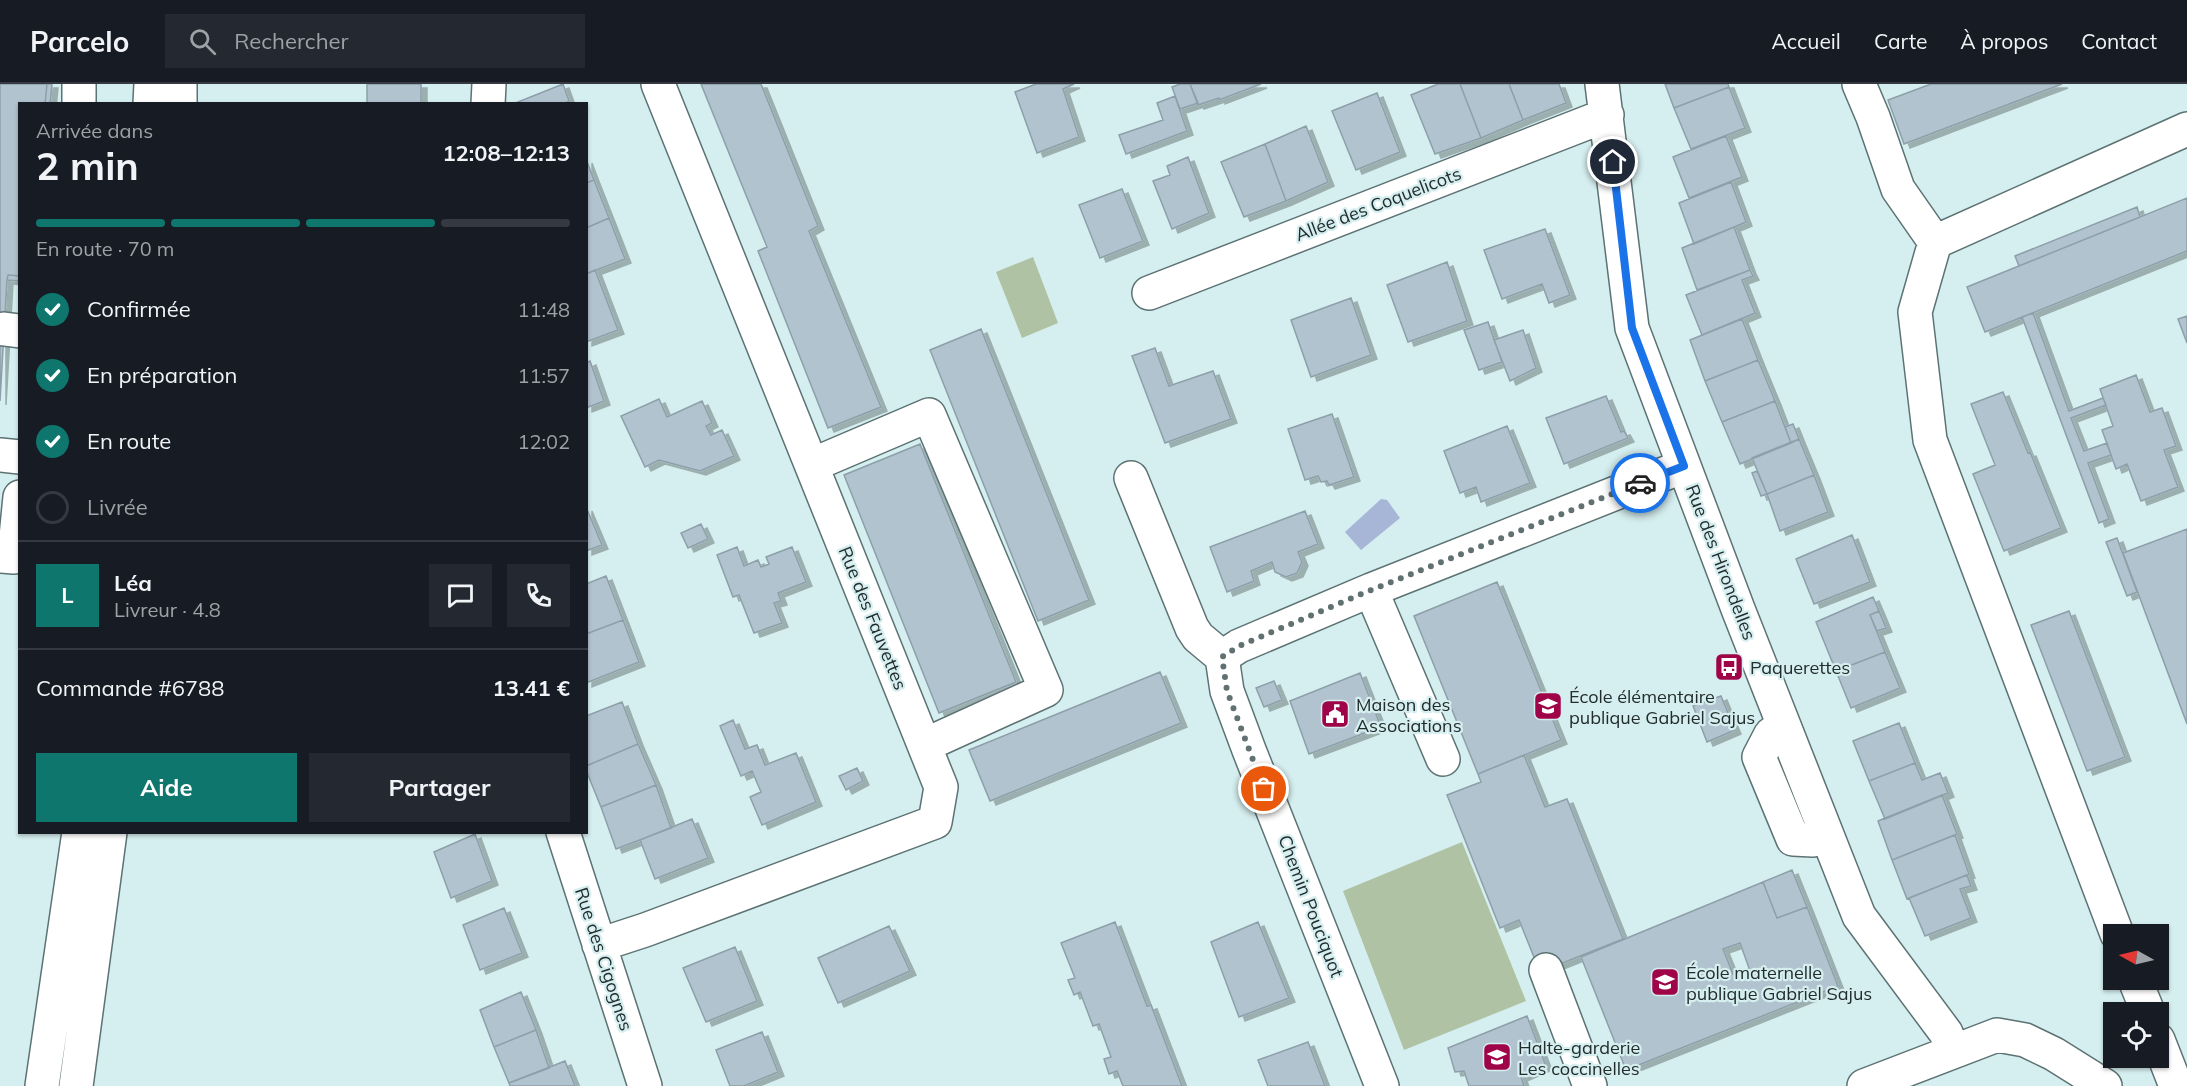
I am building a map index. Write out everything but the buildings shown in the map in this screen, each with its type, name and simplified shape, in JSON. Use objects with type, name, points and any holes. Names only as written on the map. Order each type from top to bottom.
[{"type":"street","points":[[79,84],[79,102]]},
{"type":"street","points":[[150,102],[151,84]]},
{"type":"street","points":[[180,84],[180,102]]},
{"type":"street","points":[[488,102],[489,84]]},
{"type":"street","name":"Rue des Fauvettes","points":[[599,945],[935,822],[941,788],[658,84]]},
{"type":"street","points":[[1859,84],[1898,189],[1935,242]]},
{"type":"street","name":"Allée des Coquelicots","points":[[1149,293],[1605,100]]},
{"type":"street","name":"Rue des Hirondelles","points":[[1605,100],[1632,328],[1859,916],[1946,1033],[1953,1051]]},
{"type":"street","points":[[2113,924],[1930,440],[1915,312],[1935,242],[2187,129]]},
{"type":"street","points":[[812,465],[929,415],[1046,690],[925,745]]},
{"type":"street","points":[[0,455],[18,457]]},
{"type":"street","points":[[1131,478],[1192,627],[1198,637],[1222,657],[1239,646],[1371,590],[1684,466]]},
{"type":"street","points":[[0,556],[14,557],[18,517]]},
{"type":"street","points":[[1371,590],[1443,759]]},
{"type":"street","name":"Chemin Pouciquot","points":[[1222,657],[1227,691],[1249,750],[1382,1086]]},
{"type":"street","points":[[42,1086],[79,834]]},
{"type":"street","points":[[76,1086],[110,834]]},
{"type":"street","name":"Rue des Cigognes","points":[[563,834],[645,1086]]},
{"type":"street","points":[[1546,970],[1590,1086]]},
{"type":"street","points":[[1864,1086],[1997,1035],[2025,1040],[2054,1054],[2105,1086]]},
{"type":"street","points":[[2169,1068],[2176,1086]]},
{"type":"green space","points":[[1033,257],[1058,323],[1022,338],[996,272]]},
{"type":"green space","points":[[1462,842],[1526,1001],[1404,1050],[1343,891]]},
{"type":"water","points":[[1381,499],[1387,500],[1400,518],[1361,550],[1345,532]]},
{"type":"way so far","points":[[1264,789],[1227,691],[1222,657],[1239,646],[1371,590],[1640,483]]},
{"type":"place","name":"Paquerettes","points":[[1729,667]]},
{"type":"place","name":"École élémentaire publique Gabriel Sajus","points":[[1548,706]]},
{"type":"place","name":"Maison des Associations","points":[[1335,714]]},
{"type":"place","name":"École maternelle publique Gabriel Sajus","points":[[1665,982]]},
{"type":"place","name":"Halte-garderie Les coccinelles","points":[[1497,1057]]},
{"type":"route","points":[[1613,162],[1632,328],[1684,466],[1640,483]]}]
